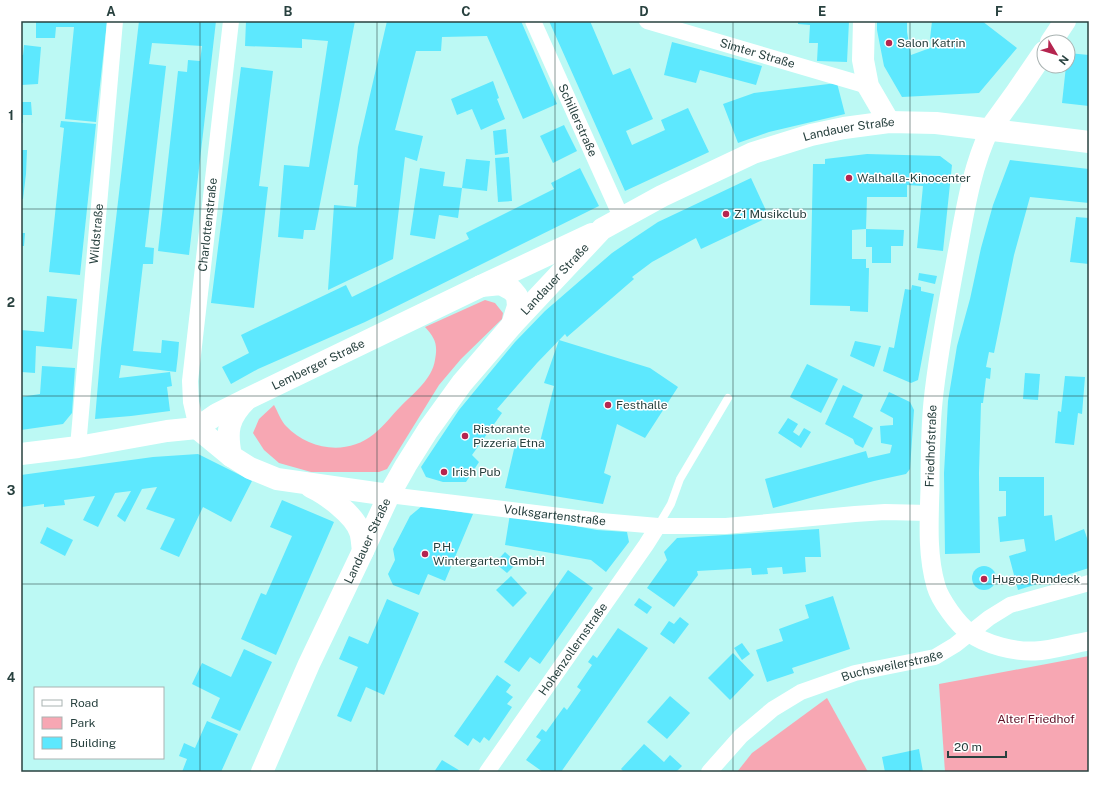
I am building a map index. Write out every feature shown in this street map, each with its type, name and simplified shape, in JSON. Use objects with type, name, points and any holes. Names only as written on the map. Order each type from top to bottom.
[{"type":"main road","points":[[864,21],[863,60],[868,86],[889,122]]},
{"type":"main road","points":[[1056,34],[1065,21]]},
{"type":"main road","points":[[990,129],[1036,64]]},
{"type":"main road","name":"Landauer Straße","points":[[262,772],[362,551],[390,495],[428,430],[458,388],[512,325],[602,229],[662,196],[753,153],[811,135],[844,128],[889,122],[936,123],[1089,142]]},
{"type":"main road","name":"Lemberger Straße","points":[[21,454],[78,447],[167,431],[197,428],[217,414],[247,399],[602,229]]},
{"type":"main road","points":[[481,286],[501,284],[512,290],[517,296],[518,306],[512,325]]},
{"type":"main road","points":[[231,456],[228,430],[230,422],[237,409],[247,399]]},
{"type":"main road","name":"Volksgartenstraße","points":[[197,428],[231,456],[250,468],[277,479],[390,495]]},
{"type":"main road","points":[[306,484],[319,491],[353,520],[360,532],[362,551]]},
{"type":"street","name":"Wildstraße","points":[[78,447],[116,21]]},
{"type":"street","name":"Charlottenstraße","points":[[197,428],[191,402],[190,381],[231,21]]},
{"type":"street","name":"Schillerstraße","points":[[533,21],[622,219]]},
{"type":"street","name":"Simter Straße","points":[[647,21],[868,86]]},
{"type":"street","name":"Friedhofstraße","points":[[990,129],[981,148],[972,175],[949,294],[938,362],[933,403],[929,513],[930,560],[936,588],[952,615],[970,633],[994,646],[1034,651],[1089,641]]},
{"type":"street","name":"Volksgartenstraße","points":[[390,495],[601,521],[658,526],[726,526],[885,512],[929,513]]},
{"type":"street","name":"Hohenzollernstraße","points":[[487,772],[658,526]]},
{"type":"street","name":"Buchsweilerstraße","points":[[709,772],[741,736],[773,708],[801,692],[855,673],[935,657],[955,645],[1010,604],[1089,583]]},
{"type":"lane","points":[[658,526],[671,504],[680,479],[728,398]]},
{"type":"green space","points":[[485,300],[495,303],[503,313],[502,319],[461,359],[439,385],[387,469],[379,472],[311,472],[279,463],[264,450],[253,433],[259,419],[274,405],[286,426],[295,434],[317,445],[340,447],[363,441],[381,428],[422,385],[430,373],[435,360],[436,345],[425,327]]},
{"type":"green space","name":"Alter Friedhof","points":[[1089,656],[1089,772],[945,772],[939,684]]},
{"type":"green space","points":[[827,698],[868,772],[737,772],[752,753]]},
{"type":"building","points":[[36,21],[107,21],[96,122],[65,119],[74,27],[56,27],[55,38],[36,38]]},
{"type":"building","points":[[139,21],[216,21],[189,255],[158,251],[178,71],[187,72],[188,60],[200,61],[202,46],[152,43],[149,64],[166,66],[145,247],[154,248],[153,264],[143,264],[133,351],[161,353],[162,340],[179,342],[178,355],[176,372],[121,365],[119,378],[170,372],[172,386],[167,387],[170,411],[95,419],[101,348]]},
{"type":"building","points":[[246,21],[355,21],[315,230],[304,230],[303,239],[278,237],[284,165],[309,167],[328,41],[302,39],[302,48],[245,46]]},
{"type":"building","points":[[387,21],[521,21],[557,104],[523,119],[487,36],[442,37],[441,51],[416,51],[395,130],[423,136],[417,161],[405,157],[393,259],[328,290],[334,205],[356,207],[358,185],[354,185],[358,147]]},
{"type":"building","points":[[549,21],[590,21],[613,75],[630,68],[653,119],[626,131],[632,145],[665,130],[661,120],[688,108],[709,152],[625,191]]},
{"type":"building","points":[[798,21],[849,21],[847,62],[817,61],[818,43],[809,43],[810,25],[798,24]]},
{"type":"building","points":[[877,21],[907,21],[907,32],[911,55],[941,44],[941,40],[930,39],[932,21],[982,21],[1017,48],[979,93],[902,97],[884,66],[877,30]]},
{"type":"building","points":[[672,42],[762,66],[756,85],[700,70],[696,83],[664,75]]},
{"type":"building","points":[[24,45],[41,47],[38,84],[21,85],[21,55],[23,55]]},
{"type":"building","points":[[1076,54],[1089,55],[1089,106],[1062,103],[1065,74],[1076,74]]},
{"type":"building","points":[[241,67],[273,71],[259,186],[268,187],[254,308],[211,303]]},
{"type":"building","points":[[493,81],[499,98],[497,99],[505,119],[481,130],[472,109],[457,115],[451,99]]},
{"type":"building","points":[[837,83],[845,114],[769,132],[738,143],[723,104],[754,93]]},
{"type":"building","points":[[21,102],[31,102],[32,115],[23,115],[23,123],[21,123]]},
{"type":"building","points":[[61,121],[96,124],[80,275],[49,272],[64,128],[60,127]]},
{"type":"building","points":[[564,125],[577,151],[553,163],[540,136]]},
{"type":"building","points":[[506,129],[508,153],[495,155],[493,131]]},
{"type":"building","points":[[21,150],[27,150],[23,199],[21,199]]},
{"type":"building","points":[[867,154],[940,156],[952,165],[943,251],[917,248],[923,186],[907,185],[907,197],[867,197],[866,229],[852,230],[852,259],[866,259],[866,268],[869,268],[868,312],[850,311],[850,306],[810,305],[813,164],[825,164],[825,159]]},
{"type":"building","points":[[509,157],[512,201],[498,202],[495,158]]},
{"type":"building","points":[[466,159],[490,161],[487,191],[462,188]]},
{"type":"building","points":[[1010,160],[1089,169],[1089,203],[1030,197],[1014,255],[994,353],[989,352],[986,367],[991,368],[990,379],[986,378],[983,403],[981,403],[979,473],[980,553],[945,554],[944,473],[948,401],[957,346],[993,205]]},
{"type":"building","points":[[420,168],[445,172],[443,186],[462,188],[458,218],[439,215],[435,239],[410,235]]},
{"type":"building","points":[[580,168],[599,206],[365,322],[258,369],[231,384],[222,367],[249,353],[241,335],[346,285],[352,297],[469,239],[466,233],[554,189],[551,183]]},
{"type":"building","points":[[751,178],[769,217],[701,249],[696,238],[652,262],[632,277],[634,279],[567,337],[565,334],[537,363],[497,409],[502,413],[472,455],[479,462],[466,482],[443,482],[426,477],[421,467],[459,410],[515,342],[545,311],[612,253],[658,222]]},
{"type":"building","points":[[1076,217],[1089,218],[1089,264],[1070,262]]},
{"type":"building","points":[[866,229],[904,230],[903,246],[891,246],[891,263],[872,263],[872,247],[866,247]]},
{"type":"building","points":[[21,233],[25,233],[24,246],[21,246]]},
{"type":"building","points":[[919,273],[937,276],[935,284],[918,280]]},
{"type":"building","points":[[912,285],[921,287],[921,291],[934,294],[918,380],[911,383],[883,371],[889,347],[894,348],[905,289],[911,290]]},
{"type":"building","points":[[47,296],[77,299],[72,349],[36,346],[35,373],[21,372],[21,330],[44,332]]},
{"type":"building","name":"Festhalle","points":[[559,340],[650,368],[678,387],[645,438],[617,424],[604,473],[611,476],[603,504],[505,488],[515,445],[538,450],[554,386],[544,383]]},
{"type":"building","points":[[855,341],[881,346],[874,367],[850,356]]},
{"type":"building","points":[[807,364],[838,379],[821,413],[790,397]]},
{"type":"building","points":[[42,366],[75,368],[72,413],[63,424],[21,430],[21,397],[40,394]]},
{"type":"building","points":[[1025,373],[1040,374],[1038,400],[1023,399]]},
{"type":"building","points":[[1065,376],[1085,377],[1082,414],[1078,413],[1074,445],[1055,443],[1058,411],[1061,412]]},
{"type":"building","points":[[843,385],[863,395],[853,417],[873,428],[863,448],[855,444],[853,439],[825,424]]},
{"type":"building","points":[[889,392],[910,402],[914,410],[910,469],[906,474],[773,508],[765,479],[866,451],[868,458],[890,453],[892,445],[881,443],[880,426],[893,425],[893,418],[880,411]]},
{"type":"building","points":[[788,418],[798,424],[793,432],[799,436],[804,428],[811,432],[801,448],[778,433]]},
{"type":"building","points":[[198,454],[252,481],[231,522],[203,507],[179,557],[160,549],[175,519],[146,509],[157,487],[142,489],[125,522],[117,516],[131,491],[115,493],[98,527],[83,520],[95,496],[64,500],[65,505],[44,507],[44,504],[21,507],[21,475],[153,457]]},
{"type":"building","points":[[999,477],[1044,477],[1044,516],[1052,515],[1055,541],[1084,529],[1089,544],[1089,568],[1018,590],[1009,556],[1026,551],[1024,539],[1000,542],[998,517],[1006,516],[1006,491],[999,491]]},
{"type":"building","points":[[282,500],[334,522],[276,655],[241,639],[261,593],[266,595],[292,536],[270,527]]},
{"type":"building","name":"P.H. Wintergarten GmbH","points":[[422,506],[473,514],[445,581],[428,574],[419,595],[393,585],[388,574],[395,560],[393,549],[410,516]]},
{"type":"building","points":[[510,514],[597,530],[627,532],[629,542],[606,572],[591,560],[505,545]]},
{"type":"building","points":[[47,527],[73,540],[65,556],[40,543]]},
{"type":"building","points":[[819,529],[821,557],[805,557],[806,572],[783,574],[782,567],[767,568],[768,574],[752,575],[751,568],[697,571],[698,575],[674,607],[647,588],[667,560],[664,552],[677,538]]},
{"type":"building","points":[[505,552],[517,563],[507,573],[495,563]]},
{"type":"building","name":"Hugos Rundeck","points":[[984,566],[989,567],[995,573],[995,583],[989,589],[984,590],[979,589],[973,583],[972,578],[973,573],[979,567]]},
{"type":"building","points":[[568,570],[593,588],[540,664],[530,657],[519,672],[504,662]]},
{"type":"building","points":[[511,576],[527,593],[513,607],[496,590]]},
{"type":"building","points":[[833,596],[850,649],[792,668],[794,673],[767,682],[756,650],[783,641],[779,629],[809,618],[805,605]]},
{"type":"building","points":[[639,598],[652,607],[647,614],[634,605]]},
{"type":"building","points":[[387,599],[419,613],[384,695],[366,687],[351,722],[337,716],[358,667],[339,659],[349,636],[368,644]]},
{"type":"building","points":[[680,617],[689,624],[674,644],[660,634],[669,621],[674,624]]},
{"type":"building","points":[[618,628],[648,648],[561,772],[543,772],[526,760],[541,740],[536,737],[542,729],[546,732],[564,707],[567,710],[581,690],[577,687],[592,665],[588,662],[593,655],[597,658]]},
{"type":"building","points":[[742,643],[750,654],[742,660],[734,648]]},
{"type":"building","points":[[244,649],[272,662],[240,731],[211,718],[220,698],[192,684],[202,663],[231,677]]},
{"type":"building","points":[[733,653],[754,675],[730,700],[708,678]]},
{"type":"building","points":[[497,675],[511,685],[506,692],[513,697],[507,704],[512,707],[489,741],[484,737],[480,743],[473,738],[468,746],[454,736]]},
{"type":"building","points":[[670,696],[690,713],[667,739],[647,722]]},
{"type":"building","points":[[207,721],[238,734],[221,772],[182,772],[187,759],[179,756],[184,743],[195,748]]},
{"type":"building","points":[[644,744],[664,762],[670,755],[682,766],[676,772],[624,772],[621,769]]},
{"type":"building","points":[[919,749],[923,772],[885,772],[882,757]]},
{"type":"building","points":[[442,760],[462,772],[434,772]]},
{"type":"place","name":"Salon Katrin","points":[[889,43]]},
{"type":"place","name":"Walhalla-Kinocenter","points":[[849,178]]},
{"type":"place","name":"Z1 Musikclub","points":[[726,214]]},
{"type":"place","name":"Festhalle","points":[[608,405]]},
{"type":"place","name":"Ristorante Pizzeria Etna","points":[[465,436]]},
{"type":"place","name":"Irish Pub","points":[[444,472]]},
{"type":"place","name":"P.H. Wintergarten GmbH","points":[[425,554]]},
{"type":"place","name":"Hugos Rundeck","points":[[984,579]]}]
